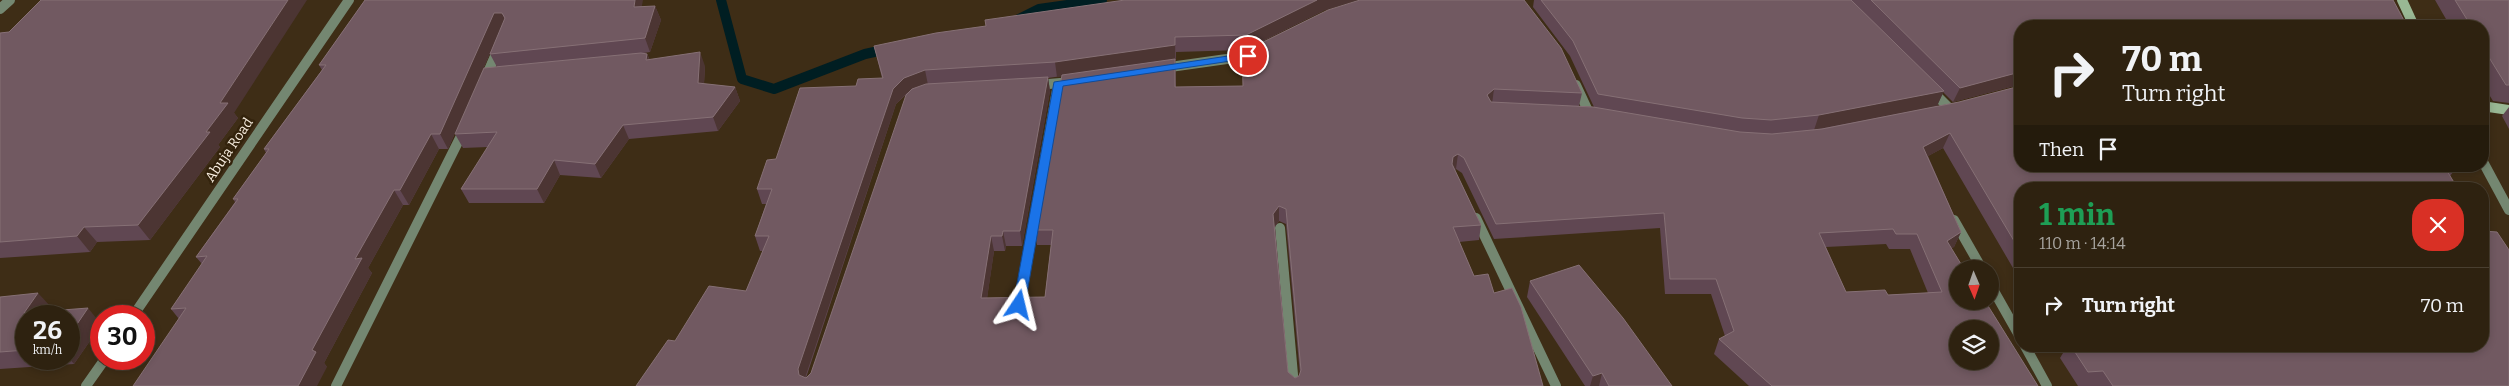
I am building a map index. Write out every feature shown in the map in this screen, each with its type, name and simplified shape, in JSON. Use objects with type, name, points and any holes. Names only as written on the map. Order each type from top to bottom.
[{"type":"street","points":[[0,9],[10,0]]},
{"type":"street","name":"Abuja Road","points":[[141,305],[349,0]]},
{"type":"street","points":[[2402,0],[2411,20]]},
{"type":"street","points":[[479,94],[492,75],[501,42]]},
{"type":"street","points":[[1153,70],[1248,56],[1265,48]]},
{"type":"street","points":[[1572,75],[1590,115]]},
{"type":"street","points":[[1030,86],[1086,80]]},
{"type":"street","points":[[1924,83],[1951,110]]},
{"type":"street","points":[[1019,305],[1058,84]]},
{"type":"street","points":[[2489,107],[2509,110]]},
{"type":"street","points":[[336,386],[448,165],[468,120]]},
{"type":"street","points":[[2488,172],[2509,210]]},
{"type":"street","points":[[1472,211],[1556,386]]},
{"type":"street","points":[[1952,215],[1977,260]]},
{"type":"street","points":[[1280,228],[1294,386]]},
{"type":"street","points":[[1999,300],[2014,326]]},
{"type":"street","points":[[2028,352],[2048,386]]},
{"type":"street","points":[[86,386],[97,370]]},
{"type":"building","points":[[41,0],[288,0],[220,103],[228,103],[206,132],[210,132],[138,225],[84,227],[77,236],[0,242],[0,33],[9,32]]},
{"type":"building","points":[[365,0],[635,0],[634,7],[655,6],[645,38],[490,54],[505,18],[502,13],[494,13],[440,134],[431,134],[400,190],[394,190],[355,259],[362,258],[312,350],[316,352],[298,386],[133,386],[144,370],[155,370],[155,354],[186,308],[171,309],[207,256],[196,257],[238,199],[233,199],[269,149],[264,149],[326,65],[319,65]]},
{"type":"building","points":[[1125,0],[1317,0],[1246,35],[1175,37],[1175,45],[1055,62],[925,70],[904,78],[893,89],[798,369],[799,375],[806,378],[811,373],[906,95],[912,89],[926,84],[1048,77],[1020,231],[1003,231],[1002,236],[991,236],[981,298],[1045,297],[1053,230],[1034,230],[1062,75],[1175,59],[1175,87],[1243,86],[1242,49],[1251,48],[1328,10],[1360,0],[1524,0],[1561,48],[1582,93],[1494,89],[1487,95],[1491,102],[1593,107],[1740,132],[1772,134],[1822,129],[1959,102],[2014,88],[2014,172],[2448,172],[2454,182],[2014,182],[2014,241],[1950,133],[1923,147],[1961,232],[1947,241],[1959,260],[1949,260],[1949,310],[1991,310],[1997,320],[1949,320],[1949,370],[1999,370],[1999,323],[2014,348],[2014,352],[2017,352],[2038,386],[1772,386],[1719,339],[1734,331],[1716,279],[1670,279],[1664,213],[1496,224],[1464,158],[1458,154],[1453,157],[1452,164],[1481,225],[1453,227],[1474,276],[1488,274],[1494,293],[1512,288],[1521,307],[1543,386],[636,386],[668,340],[675,341],[709,286],[746,291],[769,236],[755,236],[772,189],[757,189],[767,160],[776,159],[800,88],[856,86],[858,79],[883,78],[874,46],[936,33],[986,26],[985,20]],"holes":[[[1279,206],[1286,209],[1301,370],[1299,376],[1295,378],[1288,372],[1273,214]],[[1893,229],[1896,234],[1917,234],[1942,292],[1888,295],[1885,290],[1846,292],[1819,233]]]},
{"type":"building","points":[[1541,0],[1851,0],[1944,91],[1819,115],[1771,120],[1742,118],[1598,94],[1573,41]]},
{"type":"building","points":[[1871,0],[2393,0],[2404,20],[2014,20],[2014,74],[1960,88]]},
{"type":"building","points":[[2455,0],[2509,0],[2509,85],[2506,85],[2489,57],[2489,20],[2467,20]]},
{"type":"building","points":[[700,52],[698,83],[735,87],[713,117],[623,125],[595,164],[554,160],[537,189],[461,189],[497,132],[455,134],[484,68],[641,53],[647,54],[646,60]]},
{"type":"building","points":[[2489,231],[2497,232],[2509,250],[2509,386],[2113,386],[2103,371],[2088,372],[2075,352],[2489,352]]},
{"type":"building","points":[[1579,265],[1623,318],[1672,386],[1609,386],[1602,373],[1593,376],[1530,281]]},
{"type":"building","points":[[38,293],[30,305],[15,305],[15,351],[0,352],[0,297]]},
{"type":"building","points":[[88,308],[80,320],[80,309]]},
{"type":"waterway","points":[[721,0],[742,79],[774,89],[865,54],[888,49]]},
{"type":"waterway","points":[[1019,19],[1039,9],[1102,0]]},
{"type":"route","points":[[1019,305],[1058,84],[1248,56]]}]
